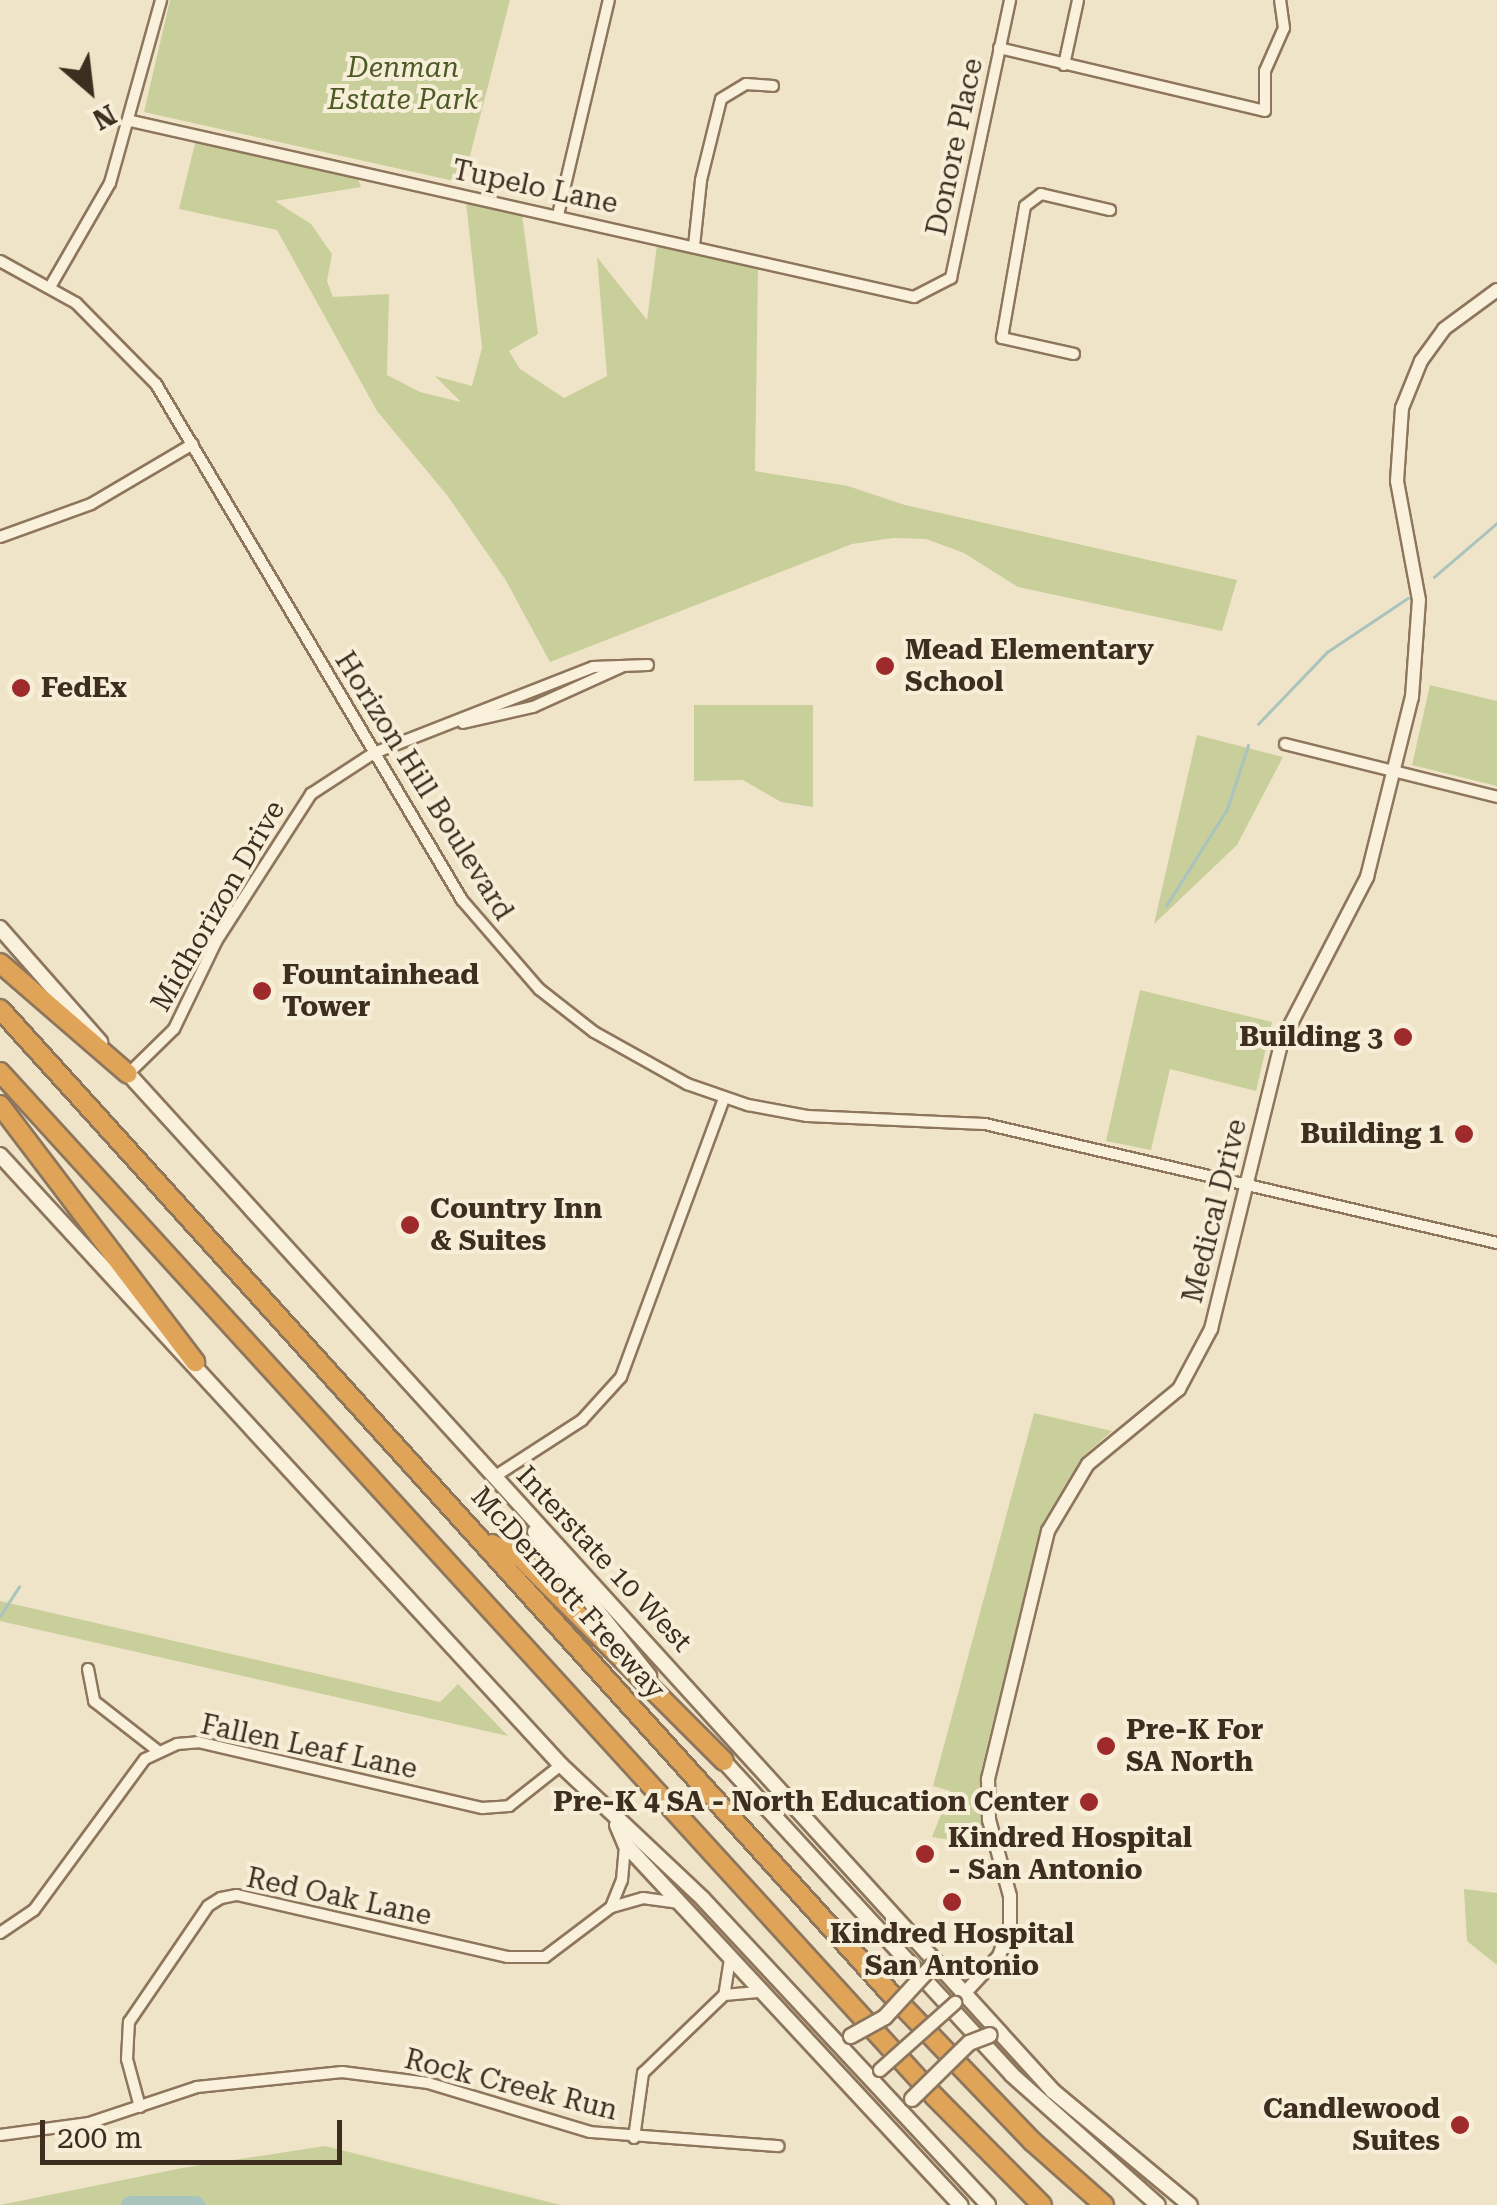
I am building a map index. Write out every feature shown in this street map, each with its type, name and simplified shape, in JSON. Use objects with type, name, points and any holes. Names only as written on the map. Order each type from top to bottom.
[{"type":"highway","points":[[0,963],[128,1074]]},
{"type":"highway","name":"McDermott Freeway","points":[[0,1009],[937,2043],[1104,2205]]},
{"type":"highway","points":[[0,1072],[935,2097],[1042,2205]]},
{"type":"highway","points":[[0,1105],[194,1362]]},
{"type":"highway","points":[[482,1540],[521,1558],[724,1761]]},
{"type":"main road","name":"Interstate 10 West","points":[[0,928],[128,1074],[926,1948],[961,1998],[1013,2044],[1053,2090],[1190,2205]]},
{"type":"main road","points":[[0,1155],[561,1765],[617,1824],[703,1899],[821,2027],[874,2075],[915,2131],[988,2205]]},
{"type":"main road","points":[[494,1477],[573,1584],[724,1761],[1012,2075],[1158,2205]]},
{"type":"main road","points":[[617,1824],[625,1844],[961,2205]]},
{"type":"main road","points":[[821,2027],[852,2036],[885,2016],[932,1966],[926,1948]]},
{"type":"main road","points":[[915,2131],[912,2099],[969,2043],[990,2035],[1013,2044]]},
{"type":"street","points":[[50,287],[105,193],[131,122],[161,0]]},
{"type":"street","points":[[558,215],[609,0]]},
{"type":"street","name":"Donore Place","points":[[929,292],[952,278],[1010,0]]},
{"type":"street","points":[[1064,64],[1078,0]]},
{"type":"street","points":[[999,48],[1265,111],[1265,71],[1284,28],[1280,0]]},
{"type":"street","points":[[694,246],[701,180],[722,100],[746,84],[773,86]]},
{"type":"street","name":"Tupelo Lane","points":[[131,122],[558,215],[906,297],[929,292]]},
{"type":"street","points":[[1074,354],[1002,338],[1025,206],[1041,194],[1110,210]]},
{"type":"street","name":"Horizon Hill Boulevard","points":[[0,262],[50,287],[138,362],[193,444],[462,900],[539,989],[620,1049],[724,1098],[807,1116],[985,1124],[1497,1243]]},
{"type":"street","name":"Medical Drive","points":[[874,2075],[961,1998],[999,1956],[1010,1926],[1010,1896],[988,1820],[988,1779],[1048,1532],[1088,1464],[1160,1407],[1195,1365],[1217,1314],[1282,1041],[1367,876],[1415,676],[1419,600],[1398,481],[1399,421],[1431,345],[1459,314],[1497,290]]},
{"type":"street","points":[[0,537],[91,504],[193,444]]},
{"type":"street","name":"Midhorizon Drive","points":[[128,1074],[182,1017],[218,940],[300,806],[374,753],[463,723],[593,666],[648,665]]},
{"type":"street","name":"Midhorizon Drive","points":[[463,723],[478,724],[568,693],[623,666]]},
{"type":"street","points":[[562,679],[568,693]]},
{"type":"street","points":[[1286,744],[1497,797]]},
{"type":"street","points":[[494,1477],[582,1420],[621,1377],[724,1098]]},
{"type":"street","points":[[0,1933],[34,1910],[136,1770],[158,1751],[94,1701],[88,1669]]},
{"type":"street","name":"Fallen Leaf Lane","points":[[158,1751],[198,1742],[498,1808],[520,1799],[561,1765]]},
{"type":"street","points":[[625,1844],[611,1907],[643,1898],[679,1903]]},
{"type":"street","name":"Red Oak Lane","points":[[140,2107],[127,2059],[129,2022],[208,1906],[221,1898],[237,1895],[521,1959],[558,1953],[611,1907]]},
{"type":"street","points":[[724,1996],[730,1959]]},
{"type":"street","points":[[634,2138],[643,2072],[724,1996],[760,1992]]},
{"type":"street","name":"Rock Creek Run","points":[[0,2136],[89,2123],[197,2088],[342,2072],[428,2083],[634,2138],[778,2146]]},
{"type":"green space","name":"Denman Estate Park","points":[[170,0],[510,0],[463,183],[144,112]]},
{"type":"green space","points":[[196,139],[357,176],[361,187],[275,201],[311,224],[332,254],[327,281],[333,297],[389,294],[387,375],[420,392],[461,402],[435,376],[472,386],[482,348],[466,202],[522,215],[538,334],[509,351],[520,369],[564,398],[607,376],[597,257],[647,320],[657,245],[758,269],[755,471],[848,486],[905,505],[1237,580],[1222,631],[1018,587],[964,553],[926,539],[893,538],[852,544],[550,662],[505,579],[447,495],[377,411],[277,230],[179,209]]},
{"type":"green space","points":[[1430,685],[1497,701],[1497,786],[1412,765]]},
{"type":"green space","points":[[694,705],[813,705],[813,807],[781,802],[743,780],[694,781]]},
{"type":"green space","points":[[1197,735],[1283,757],[1237,845],[1154,924]]},
{"type":"green space","points":[[1140,990],[1272,1022],[1256,1091],[1170,1069],[1151,1150],[1106,1141]]},
{"type":"green space","points":[[1034,1413],[1112,1431],[1082,1457],[1043,1522],[981,1770],[983,1836],[963,1842],[932,1837],[950,1791],[933,1786]]},
{"type":"green space","points":[[0,1601],[440,1702],[458,1684],[508,1736],[0,1621]]},
{"type":"green space","points":[[1464,1889],[1497,1893],[1497,1965],[1467,1941]]},
{"type":"green space","points":[[325,2146],[561,2205],[0,2205],[182,2168]]},
{"type":"waterway","points":[[1434,577],[1497,523]]},
{"type":"waterway","points":[[1258,724],[1327,652],[1408,598]]},
{"type":"waterway","points":[[1166,906],[1227,809],[1248,745]]},
{"type":"waterway","points":[[0,1616],[19,1587]]},
{"type":"waterway","points":[[130,2205],[196,2205]]},
{"type":"place","name":"Mead Elementary School","points":[[885,666]]},
{"type":"place","name":"FedEx","points":[[21,688]]},
{"type":"place","name":"Fountainhead Tower","points":[[262,991]]},
{"type":"place","name":"Building 3","points":[[1403,1037]]},
{"type":"place","name":"Building 1","points":[[1464,1134]]},
{"type":"place","name":"Country Inn & Suites","points":[[410,1225]]},
{"type":"place","name":"Pre-K For SA North","points":[[1106,1746]]},
{"type":"place","name":"Pre-K 4 SA - North Education Center","points":[[1089,1802]]},
{"type":"place","name":"Kindred Hospital - San Antonio","points":[[925,1854]]},
{"type":"place","name":"Kindred Hospital San Antonio","points":[[952,1902]]},
{"type":"place","name":"Candlewood Suites","points":[[1460,2125]]}]
